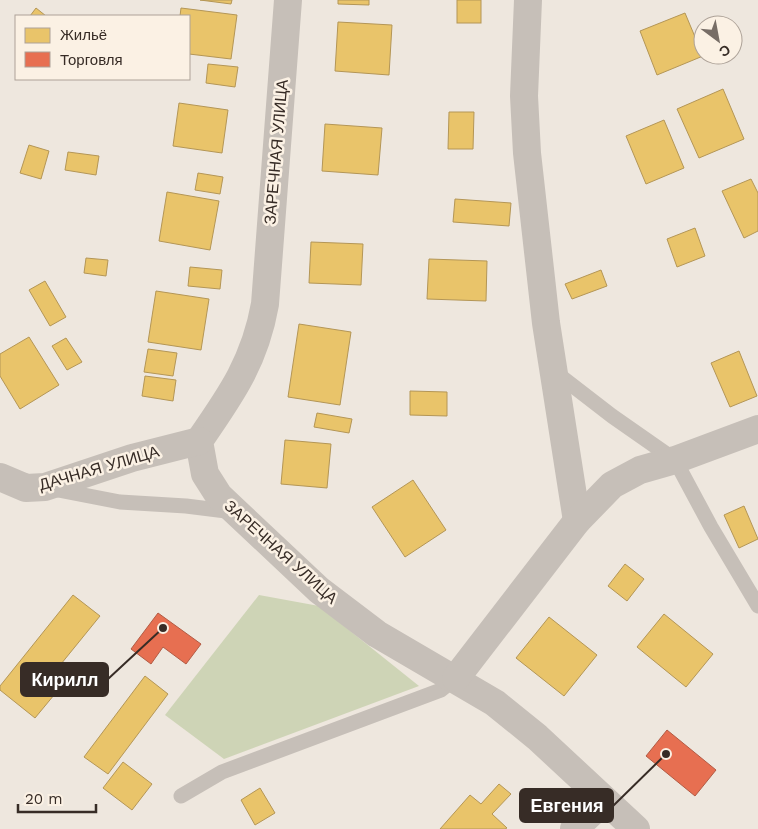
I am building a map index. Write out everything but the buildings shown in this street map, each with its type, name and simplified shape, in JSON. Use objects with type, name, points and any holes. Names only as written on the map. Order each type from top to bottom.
[{"type":"street","name":"ЗАРЕЧНАЯ УЛИЦА","points":[[288,0],[265,304],[259,334],[248,363],[199,441],[205,474],[219,496],[235,513],[319,590],[377,634],[495,702],[537,737],[636,829]]},
{"type":"street","points":[[528,0],[524,96],[527,153],[546,323],[577,521]]},
{"type":"street","points":[[456,678],[577,521],[612,485],[640,470],[675,460],[758,429]]},
{"type":"street","name":"ДАЧНАЯ УЛИЦА","points":[[0,478],[26,488],[45,487],[132,458],[199,441]]},
{"type":"street","points":[[574,829],[604,800]]},
{"type":"lane","points":[[555,372],[612,416],[675,460],[711,527],[758,606]]},
{"type":"lane","points":[[45,487],[120,502],[186,506],[235,513]]},
{"type":"lane","points":[[181,796],[222,772],[441,690],[456,678]]},
{"type":"green space","points":[[259,595],[319,606],[419,686],[224,759],[165,715]]},
{"type":"place","name":"Кирилл","points":[[163,628]]},
{"type":"place","name":"Евгения","points":[[666,754]]}]
